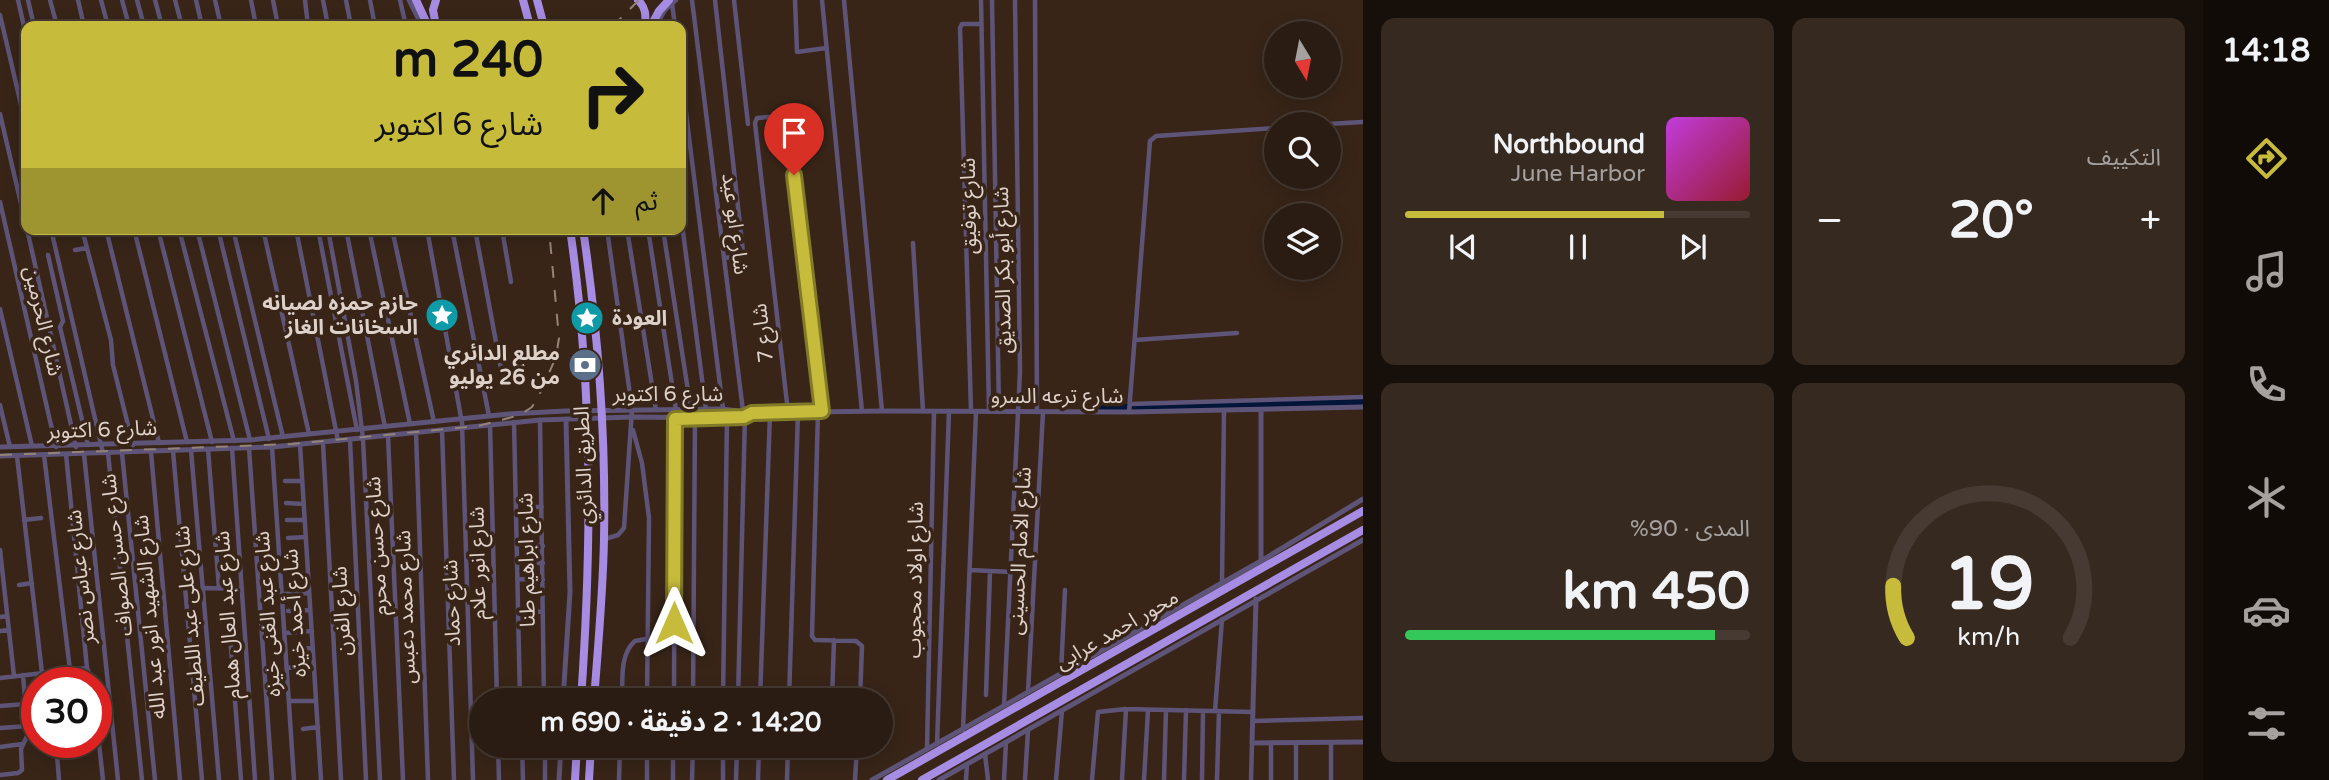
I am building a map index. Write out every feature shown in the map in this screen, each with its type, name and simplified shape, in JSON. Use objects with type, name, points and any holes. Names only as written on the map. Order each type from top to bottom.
[{"type":"highway","points":[[416,0],[426,21]]},
{"type":"highway","points":[[435,21],[433,10],[436,0]]},
{"type":"highway","points":[[523,0],[527,21]]},
{"type":"highway","points":[[638,0],[644,6],[646,21]]},
{"type":"highway","points":[[656,21],[659,11],[672,1]]},
{"type":"highway","points":[[538,4],[544,21]]},
{"type":"highway","name":"الطريق الدائري","points":[[571,235],[581,319],[589,434],[589,556],[582,688]]},
{"type":"highway","name":"الطريق الدائري","points":[[584,235],[594,314],[604,539],[595,688]]},
{"type":"highway","name":"محور احمد عرابى","points":[[887,780],[1363,511]]},
{"type":"highway","name":"محور احمد عرابى","points":[[922,780],[1363,530]]},
{"type":"highway","points":[[575,780],[576,758]]},
{"type":"highway","points":[[589,780],[590,758]]},
{"type":"street","points":[[18,0],[23,21]]},
{"type":"street","points":[[28,0],[33,21]]},
{"type":"street","points":[[50,0],[56,21]]},
{"type":"street","points":[[78,0],[83,21]]},
{"type":"street","points":[[101,0],[107,21]]},
{"type":"street","points":[[122,0],[128,21]]},
{"type":"street","points":[[137,0],[143,21]]},
{"type":"street","points":[[155,0],[161,21]]},
{"type":"street","points":[[175,0],[181,21]]},
{"type":"street","points":[[196,0],[201,21]]},
{"type":"street","points":[[215,0],[220,21]]},
{"type":"street","points":[[251,0],[255,21]]},
{"type":"street","points":[[273,0],[277,21]]},
{"type":"street","points":[[304,0],[307,21]]},
{"type":"street","points":[[323,0],[327,21]]},
{"type":"street","points":[[346,0],[350,21]]},
{"type":"street","points":[[370,0],[374,21]]},
{"type":"street","points":[[401,0],[405,21]]},
{"type":"street","points":[[409,0],[420,21]]},
{"type":"street","name":"شارع ابو عيد","points":[[692,0],[744,413],[738,688]]},
{"type":"street","points":[[715,0],[743,252],[740,256],[724,258]]},
{"type":"street","points":[[734,0],[748,124]]},
{"type":"street","points":[[795,0],[797,52],[826,48]]},
{"type":"street","points":[[822,0],[862,411]]},
{"type":"street","points":[[844,0],[882,411]]},
{"type":"street","name":"شارع توفيق","points":[[981,0],[989,408]]},
{"type":"street","points":[[992,0],[999,409]]},
{"type":"street","name":"شارع أبو بكر الصديق","points":[[1004,707],[1020,344],[1015,0]]},
{"type":"street","name":"شارع الامام الحسينى","points":[[1028,692],[1039,410],[1035,0]]},
{"type":"street","points":[[672,1],[674,21]]},
{"type":"street","points":[[0,15],[21,105]]},
{"type":"street","points":[[963,731],[970,570],[972,410],[960,26],[981,24]]},
{"type":"street","points":[[686,113],[723,409]]},
{"type":"street","points":[[0,114],[21,202]]},
{"type":"street","name":"شارع 7","points":[[788,412],[755,121],[759,118],[782,116],[788,122],[820,411]]},
{"type":"street","points":[[1341,123],[1363,122]]},
{"type":"street","points":[[1129,412],[1150,141],[1156,136],[1264,129]]},
{"type":"street","name":"شارع الحرمين","points":[[0,202],[56,447]]},
{"type":"street","points":[[29,235],[76,447]]},
{"type":"street","points":[[52,235],[103,450],[142,780]]},
{"type":"street","points":[[83,235],[111,340],[114,365],[133,445]]},
{"type":"street","points":[[107,235],[159,444]]},
{"type":"street","points":[[135,235],[187,443]]},
{"type":"street","points":[[160,235],[212,442]]},
{"type":"street","name":"شارع عبد العال همام","points":[[181,235],[233,445],[255,780]]},
{"type":"street","points":[[199,235],[250,440]]},
{"type":"street","points":[[219,235],[269,439]]},
{"type":"street","points":[[234,235],[283,438]]},
{"type":"street","points":[[263,235],[309,435]]},
{"type":"street","points":[[297,235],[338,441]]},
{"type":"street","points":[[318,235],[361,434]]},
{"type":"street","points":[[329,235],[356,381],[361,434],[380,780]]},
{"type":"street","points":[[347,235],[385,428]]},
{"type":"street","points":[[370,235],[410,425]]},
{"type":"street","points":[[393,235],[434,422]]},
{"type":"street","name":"شارع حماد","points":[[428,235],[462,424],[473,780]]},
{"type":"street","points":[[453,235],[489,416]]},
{"type":"street","points":[[476,235],[501,369]]},
{"type":"street","points":[[503,235],[511,282]]},
{"type":"street","points":[[604,539],[618,535],[624,528],[632,428],[632,409],[608,235]]},
{"type":"street","points":[[627,235],[656,410]]},
{"type":"street","points":[[649,235],[676,410]]},
{"type":"street","points":[[664,235],[691,410]]},
{"type":"street","points":[[683,235],[706,410]]},
{"type":"street","points":[[913,243],[923,411]]},
{"type":"street","points":[[75,250],[86,248]]},
{"type":"street","points":[[48,255],[63,321],[60,327],[88,446]]},
{"type":"street","points":[[0,309],[32,447]]},
{"type":"street","points":[[1135,340],[1237,333]]},
{"type":"street","name":"شارع ترعه السرو","points":[[1130,404],[1363,397]]},
{"type":"street","points":[[0,405],[10,447]]},
{"type":"street","name":"شارع ترعه السرو","points":[[752,413],[949,411],[989,408],[1018,412],[1129,412],[1363,407]]},
{"type":"street","name":"شارع 6 اكتوبر","points":[[0,447],[88,446],[122,453],[151,452],[208,449],[250,440],[337,432],[388,436],[442,430],[489,416],[551,411],[723,409],[752,413]]},
{"type":"street","points":[[1222,583],[1224,410]]},
{"type":"street","points":[[1261,410],[1261,561]]},
{"type":"street","points":[[820,411],[811,631],[815,640],[856,641],[862,646],[861,688]]},
{"type":"street","name":"شارع اولاد محجوب","points":[[927,750],[934,411]]},
{"type":"street","points":[[937,745],[949,411]]},
{"type":"street","points":[[789,688],[798,412]]},
{"type":"street","name":"شارع 6 اكتوبر","points":[[0,456],[84,454],[133,445],[212,442],[249,447],[300,445],[350,440],[361,434],[385,428],[434,422],[490,425],[540,420],[632,417],[727,418],[744,413]]},
{"type":"street","points":[[761,688],[770,413]]},
{"type":"street","points":[[693,688],[695,418]]},
{"type":"street","points":[[723,688],[727,418]]},
{"type":"street","points":[[564,688],[570,581],[566,419]]},
{"type":"street","points":[[674,688],[675,419]]},
{"type":"street","name":"شارع ابراهيم طنا","points":[[540,420],[544,688]]},
{"type":"street","points":[[514,422],[520,688]]},
{"type":"street","name":"شارع انور علام","points":[[490,425],[497,688]]},
{"type":"street","points":[[632,428],[642,463],[649,518],[647,688]]},
{"type":"street","points":[[442,430],[454,780]]},
{"type":"street","name":"شارع محمد دعبس","points":[[416,433],[428,780]]},
{"type":"street","name":"شارع حسن محرم","points":[[388,436],[403,780]]},
{"type":"street","name":"شارع الفرن","points":[[350,440],[366,780]]},
{"type":"street","points":[[323,443],[341,780]]},
{"type":"street","name":"شارع أحمد خيزه","points":[[300,445],[321,780]]},
{"type":"street","points":[[249,447],[272,780]]},
{"type":"street","name":"شارع عبد الغنى خيزه","points":[[272,447],[294,780]]},
{"type":"street","points":[[208,449],[219,589]]},
{"type":"street","name":"شارع على عبد اللطيف","points":[[191,450],[205,588],[219,780]]},
{"type":"street","points":[[173,451],[202,780]]},
{"type":"street","name":"شارع الشهيد انور عبد الله","points":[[151,452],[180,780]]},
{"type":"street","name":"شارع حسن الصواف","points":[[122,453],[155,780]]},
{"type":"street","points":[[66,454],[87,667]]},
{"type":"street","name":"شارع عباس نصر","points":[[84,454],[118,780]]},
{"type":"street","points":[[44,455],[70,667]]},
{"type":"street","points":[[17,456],[41,667]]},
{"type":"street","points":[[285,481],[302,481]]},
{"type":"street","points":[[872,780],[1261,561],[1363,499]]},
{"type":"street","points":[[286,503],[304,504]]},
{"type":"street","points":[[527,507],[542,507]]},
{"type":"street","points":[[24,520],[41,519]]},
{"type":"street","points":[[287,520],[305,520]]},
{"type":"street","points":[[530,530],[542,530]]},
{"type":"street","points":[[288,538],[306,537]]},
{"type":"street","points":[[939,780],[1363,540]]},
{"type":"street","points":[[528,545],[543,546]]},
{"type":"street","points":[[0,551],[3,602],[14,677]]},
{"type":"street","points":[[530,563],[543,563]]},
{"type":"street","points":[[970,570],[1011,572]]},
{"type":"street","points":[[986,695],[990,571]]},
{"type":"street","points":[[517,579],[543,580]]},
{"type":"street","points":[[19,585],[32,583]]},
{"type":"street","points":[[205,588],[242,589]]},
{"type":"street","points":[[1061,673],[1065,590]]},
{"type":"street","points":[[283,594],[309,593]]},
{"type":"street","points":[[1251,780],[1256,599]]},
{"type":"street","points":[[288,611],[310,610]]},
{"type":"street","points":[[527,611],[543,612]]},
{"type":"street","points":[[0,617],[7,616]]},
{"type":"street","points":[[1217,780],[1217,711],[1223,618]]},
{"type":"street","points":[[229,621],[241,780]]},
{"type":"street","points":[[0,631],[9,630]]},
{"type":"street","points":[[285,633],[312,631]]},
{"type":"street","points":[[623,688],[625,655],[631,643],[646,639]]},
{"type":"street","points":[[832,688],[834,640]]},
{"type":"street","points":[[295,649],[313,648]]},
{"type":"street","points":[[287,668],[314,666]]},
{"type":"street","points":[[0,678],[21,676]]},
{"type":"street","points":[[289,701],[316,701]]},
{"type":"street","points":[[0,706],[21,704]]},
{"type":"street","points":[[1093,780],[1096,714],[1100,711],[1126,709],[1253,712]]},
{"type":"street","points":[[1122,780],[1126,709]]},
{"type":"street","points":[[1144,780],[1148,710]]},
{"type":"street","points":[[1164,780],[1166,710]]},
{"type":"street","points":[[1184,780],[1186,710]]},
{"type":"street","points":[[1202,780],[1203,710]]},
{"type":"street","points":[[1056,780],[1062,711]]},
{"type":"street","points":[[1253,721],[1363,718]]},
{"type":"street","points":[[0,728],[21,726]]},
{"type":"street","points":[[303,729],[318,727]]},
{"type":"street","points":[[1025,780],[1028,730]]},
{"type":"street","points":[[1004,780],[1006,742]]},
{"type":"street","points":[[1252,743],[1363,742]]},
{"type":"street","points":[[1270,743],[1270,780]]},
{"type":"street","points":[[1296,743],[1296,780]]},
{"type":"street","points":[[1331,743],[1331,780]]},
{"type":"street","points":[[0,747],[21,744]]},
{"type":"street","points":[[985,754],[988,780]]},
{"type":"street","points":[[0,775],[22,770],[22,758]]},
{"type":"street","points":[[57,758],[59,780]]},
{"type":"street","points":[[101,758],[103,780]]},
{"type":"street","points":[[498,758],[499,780]]},
{"type":"street","points":[[522,758],[523,780]]},
{"type":"street","points":[[545,758],[545,780]]},
{"type":"street","points":[[559,780],[560,758]]},
{"type":"street","points":[[619,780],[620,758]]},
{"type":"street","points":[[647,758],[647,780]]},
{"type":"street","points":[[673,758],[673,780]]},
{"type":"street","points":[[692,780],[693,758]]},
{"type":"street","points":[[723,758],[723,780]]},
{"type":"street","points":[[736,780],[737,758]]},
{"type":"street","points":[[758,780],[759,758]]},
{"type":"street","points":[[787,780],[788,758]]},
{"type":"street","points":[[855,780],[856,758]]},
{"type":"street","points":[[966,780],[967,764]]},
{"type":"waterway","points":[[1135,407],[1363,402]]},
{"type":"waterway","points":[[1091,408],[1127,407]]},
{"type":"railway","points":[[618,21],[639,0]]},
{"type":"railway","points":[[0,455],[292,444],[478,426],[520,415],[532,407],[556,357],[559,338],[550,235]]},
{"type":"place","name":"حازم حمزه لصيانه السخانات الغاز","points":[[442,315]]},
{"type":"place","name":"العودة","points":[[587,318]]},
{"type":"place","name":"مطلع الدائري من 26 يوليو","points":[[585,365]]},
{"type":"route","points":[[674,623],[675,419],[822,411],[794,175]]}]
